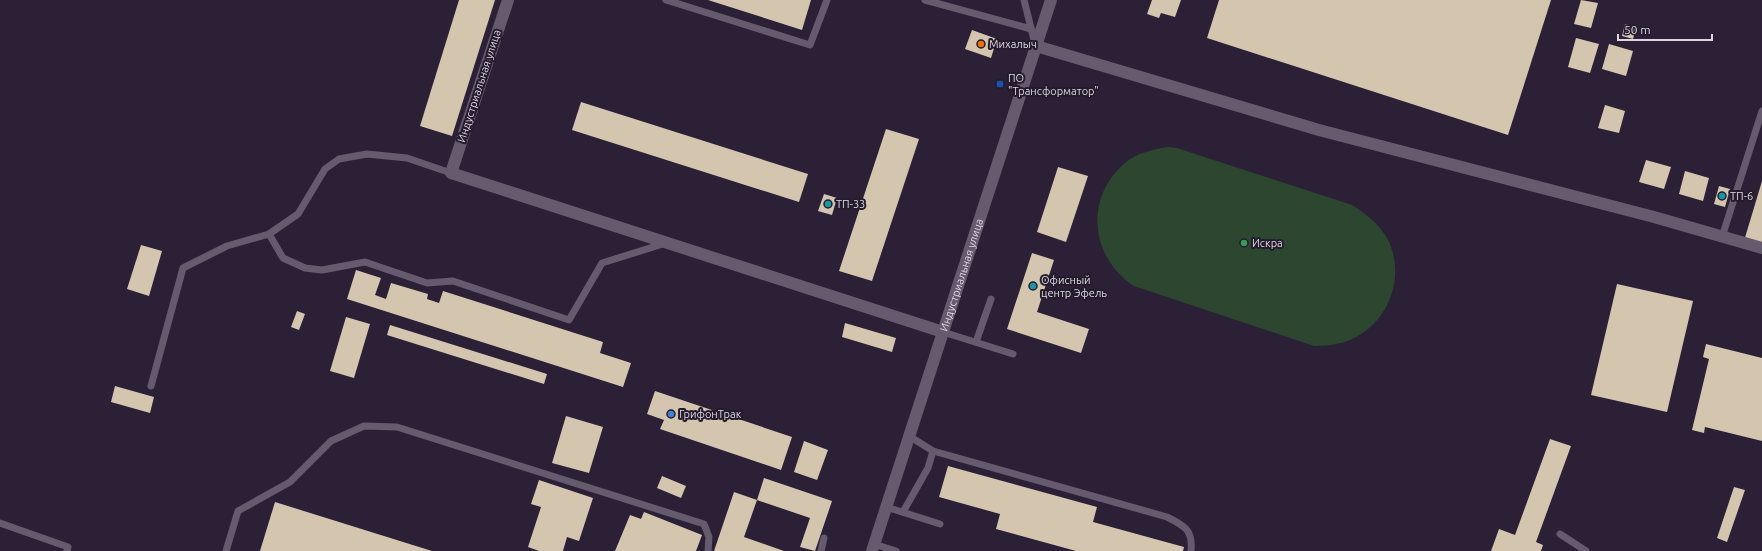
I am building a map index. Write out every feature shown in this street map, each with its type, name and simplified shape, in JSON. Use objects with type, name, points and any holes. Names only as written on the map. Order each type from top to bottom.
[{"type":"street","name":"Индустриальная улица","points":[[451,173],[508,0]]},
{"type":"street","name":"Индустриальная улица","points":[[873,548],[1036,46],[1052,2]]},
{"type":"street","points":[[1036,46],[1319,130],[1762,248]]},
{"type":"street","points":[[451,173],[943,332]]},
{"type":"lane","points":[[666,0],[810,44],[827,0]]},
{"type":"lane","points":[[925,0],[1032,29]]},
{"type":"lane","points":[[1024,0],[1036,46]]},
{"type":"lane","points":[[1722,237],[1762,111]]},
{"type":"lane","points":[[151,386],[183,268],[227,246],[269,234],[298,214],[325,170],[339,159],[368,154],[407,158],[451,173]]},
{"type":"lane","points":[[269,234],[283,258],[305,268],[322,270],[365,262],[427,283],[453,281],[569,320],[602,263],[668,243]]},
{"type":"lane","points":[[976,342],[991,300]]},
{"type":"lane","points":[[943,332],[1014,354]]},
{"type":"lane","points":[[226,551],[238,511],[290,482],[331,441],[364,426],[397,427],[704,524],[709,537],[708,551]]},
{"type":"lane","points":[[909,436],[933,451],[1167,517],[1184,526],[1192,539],[1191,551]]},
{"type":"lane","points":[[903,512],[928,468],[933,451]]},
{"type":"lane","points":[[886,507],[940,524]]},
{"type":"lane","points":[[0,523],[68,548],[67,551]]},
{"type":"lane","points":[[1560,534],[1586,551]]},
{"type":"lane","points":[[820,551],[824,538]]},
{"type":"lane","points":[[873,548],[896,551]]},
{"type":"shaded area","points":[[0,0],[1762,0],[1762,551],[0,551]]},
{"type":"green space","name":"Искра","points":[[1167,147],[1177,148],[1352,205],[1367,215],[1384,233],[1393,253],[1395,269],[1394,285],[1390,300],[1382,314],[1372,326],[1359,335],[1337,344],[1314,346],[1134,286],[1119,274],[1108,259],[1101,244],[1098,227],[1098,210],[1103,193],[1112,177],[1125,163],[1139,154]]},
{"type":"building","points":[[459,0],[495,0],[452,136],[420,126]]},
{"type":"building","points":[[708,0],[811,0],[802,30]]},
{"type":"building","points":[[1152,0],[1181,0],[1175,17],[1161,13],[1159,18],[1147,14]]},
{"type":"building","points":[[1219,0],[1551,0],[1508,135],[1207,38]]},
{"type":"building","points":[[1581,0],[1598,3],[1591,28],[1574,24]]},
{"type":"building","points":[[1625,24],[1636,28],[1633,39],[1622,36]]},
{"type":"building","name":"Михалыч","points":[[972,30],[997,39],[991,58],[965,49]]},
{"type":"building","points":[[1576,38],[1599,44],[1590,73],[1568,67]]},
{"type":"building","points":[[1609,44],[1633,51],[1626,76],[1602,69]]},
{"type":"building","points":[[581,102],[808,174],[799,202],[572,130]]},
{"type":"building","points":[[1605,105],[1625,111],[1619,133],[1598,128]]},
{"type":"building","points":[[886,129],[919,139],[872,281],[839,271]]},
{"type":"building","points":[[1646,160],[1671,167],[1664,189],[1639,182]]},
{"type":"building","points":[[1058,167],[1088,176],[1066,242],[1037,232]]},
{"type":"building","points":[[1685,171],[1709,178],[1703,201],[1679,194]]},
{"type":"building","points":[[1762,181],[1762,246],[1744,241]]},
{"type":"building","name":"ТП-6","points":[[1719,186],[1730,189],[1725,207],[1714,204]]},
{"type":"building","name":"ТП-33","points":[[824,194],[837,198],[832,215],[818,211]]},
{"type":"building","points":[[141,245],[162,251],[149,296],[127,289]]},
{"type":"building","name":"Офисный центр Эфель","points":[[1032,253],[1054,260],[1037,312],[1089,329],[1081,353],[1007,329]]},
{"type":"building","points":[[356,270],[381,278],[375,295],[386,299],[391,283],[428,294],[427,299],[439,303],[443,291],[603,342],[600,353],[631,363],[623,387],[347,299]]},
{"type":"building","points":[[1617,284],[1693,301],[1667,412],[1591,395]]},
{"type":"building","points":[[297,311],[305,314],[299,330],[291,327]]},
{"type":"building","points":[[346,317],[370,324],[354,378],[330,371]]},
{"type":"building","points":[[845,323],[896,338],[892,352],[842,337]]},
{"type":"building","points":[[390,325],[547,374],[544,384],[387,335]]},
{"type":"building","points":[[1706,344],[1762,358],[1762,441],[1705,427],[1704,433],[1692,430],[1709,359],[1703,357]]},
{"type":"building","points":[[115,386],[154,397],[150,413],[111,402]]},
{"type":"building","points":[[655,391],[792,437],[781,470],[660,429],[664,420],[647,414]]},
{"type":"building","points":[[566,416],[603,427],[589,473],[552,463]]},
{"type":"building","points":[[1550,439],[1571,446],[1536,542],[1543,545],[1541,551],[1491,551],[1499,529],[1515,535]]},
{"type":"building","points":[[804,441],[828,450],[817,480],[794,472]]},
{"type":"building","points":[[948,466],[1097,507],[1093,522],[1184,547],[1183,551],[1076,551],[996,529],[1000,514],[939,497]]},
{"type":"building","points":[[662,476],[686,486],[681,498],[657,488]]},
{"type":"building","points":[[764,478],[832,501],[815,551],[800,547],[810,518],[757,500]]},
{"type":"building","points":[[539,480],[593,498],[579,541],[567,537],[563,551],[539,551],[528,547],[541,507],[531,504]]},
{"type":"building","points":[[1734,487],[1745,490],[1727,542],[1717,538]]},
{"type":"building","points":[[734,492],[757,500],[744,537],[784,551],[714,551]]},
{"type":"building","points":[[275,502],[432,551],[260,551]]},
{"type":"building","points":[[644,512],[702,535],[696,551],[615,551],[630,515],[641,519]]},
{"type":"place","name":"Михалыч","points":[[981,44]]},
{"type":"place","name":"ПО \"Трансформатор\"","points":[[1000,84]]},
{"type":"place","name":"ТП-6","points":[[1722,196]]},
{"type":"place","name":"ТП-33","points":[[828,204]]},
{"type":"place","name":"Искра","points":[[1244,243]]},
{"type":"place","name":"Офисный центр Эфель","points":[[1033,286]]},
{"type":"place","name":"ГрифонТрак","points":[[671,414]]}]
